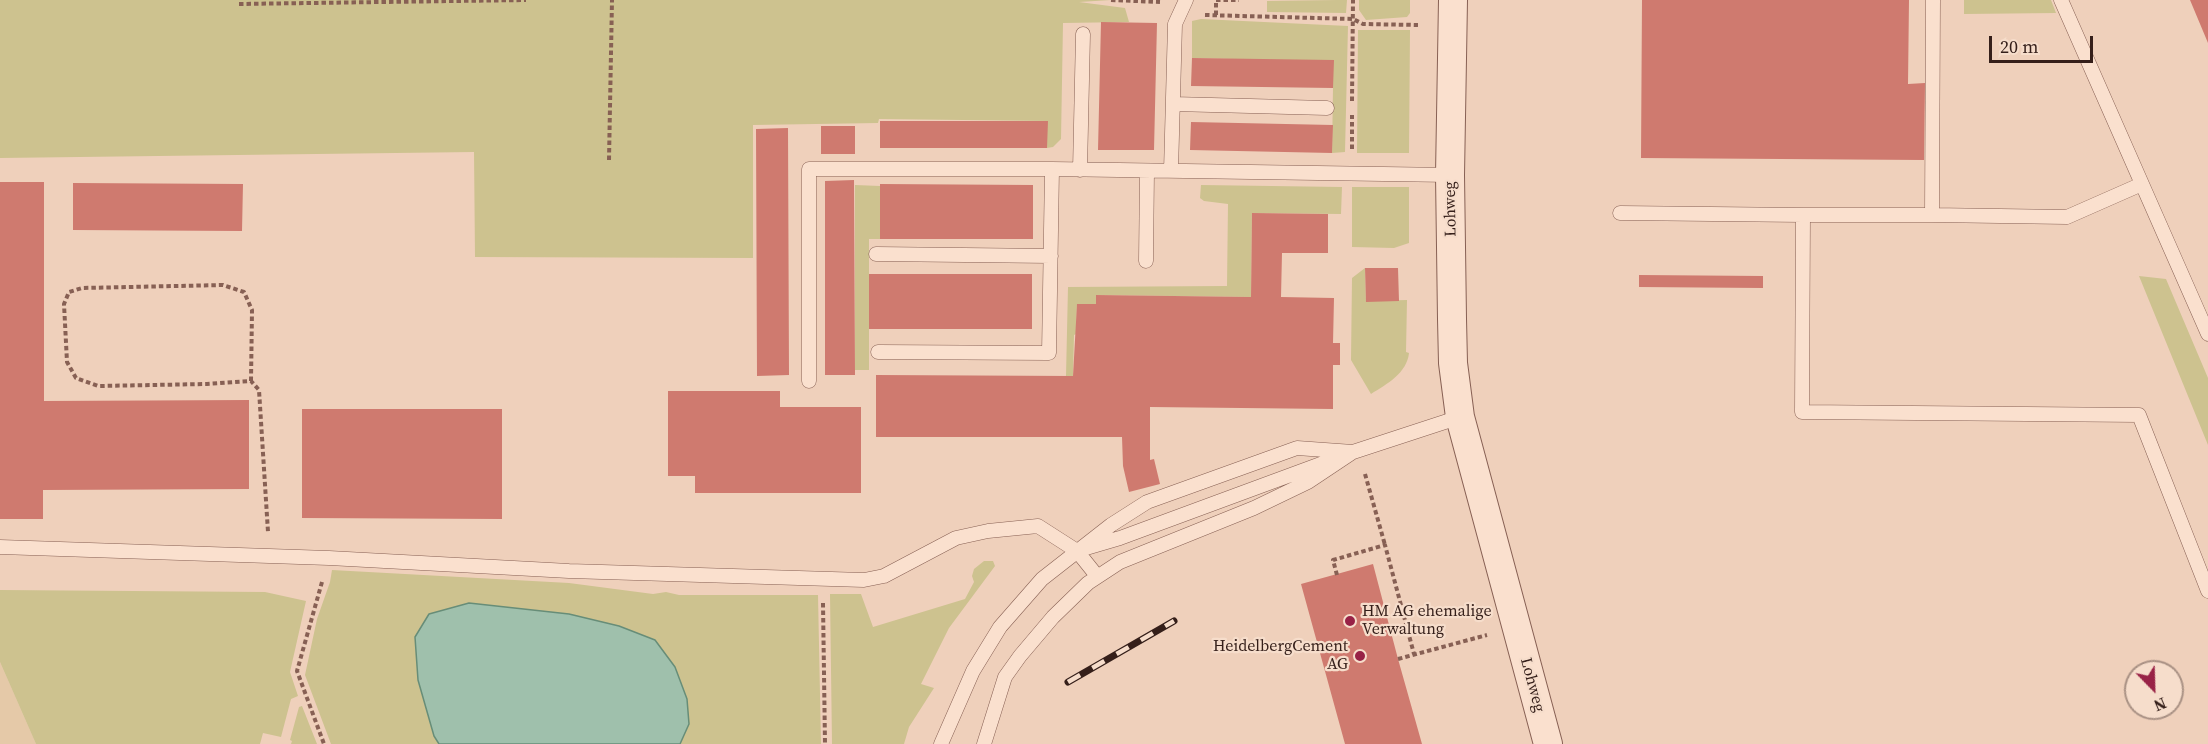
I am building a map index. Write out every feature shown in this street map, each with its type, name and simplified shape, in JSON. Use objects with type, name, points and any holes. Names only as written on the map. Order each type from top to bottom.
[{"type":"street","name":"Lohweg","points":[[1453,0],[1450,175],[1453,363],[1460,417],[1548,744]]},
{"type":"lane","points":[[1932,215],[1934,0]]},
{"type":"lane","points":[[2061,0],[2208,334]]},
{"type":"lane","points":[[1171,171],[1175,24],[1184,6]]},
{"type":"lane","points":[[1080,170],[1083,34]]},
{"type":"lane","points":[[1173,104],[1327,108]]},
{"type":"lane","points":[[810,381],[809,170],[1052,169],[1450,175]]},
{"type":"lane","points":[[878,352],[1049,353],[1052,169]]},
{"type":"lane","points":[[1146,261],[1147,171]]},
{"type":"lane","points":[[1620,213],[2067,217],[2142,184]]},
{"type":"lane","points":[[1803,214],[1802,412],[2139,415],[2208,591]]},
{"type":"lane","points":[[876,254],[1050,256]]},
{"type":"lane","points":[[1077,551],[1120,538],[1356,452],[1460,417]]},
{"type":"lane","points":[[941,744],[974,670],[1000,627],[1042,579],[1111,525],[1147,502],[1297,448],[1356,452]]},
{"type":"lane","points":[[984,744],[1005,677],[1053,617],[1088,583],[1120,562],[1254,508],[1308,482],[1356,452]]},
{"type":"lane","points":[[0,547],[329,558],[569,572],[864,580],[884,576],[956,538],[988,531],[1038,526],[1077,551],[1097,576]]},
{"type":"path","points":[[239,4],[526,0]]},
{"type":"path","points":[[609,160],[612,0]]},
{"type":"path","points":[[1111,0],[1184,6],[1216,15],[1353,19],[1363,24],[1418,25]]},
{"type":"path","points":[[1216,15],[1216,0],[1239,0]]},
{"type":"path","points":[[1352,103],[1353,0]]},
{"type":"path","points":[[1352,114],[1352,174]]},
{"type":"path","points":[[251,381],[98,386],[76,378],[67,362],[64,304],[69,292],[82,288],[223,285],[244,292],[252,310],[251,381],[259,390],[270,557]]},
{"type":"path","points":[[1356,452],[1414,654]]},
{"type":"path","points":[[1337,575],[1333,560],[1384,545]]},
{"type":"path","points":[[324,744],[297,671],[329,558]]},
{"type":"path","points":[[823,579],[825,744]]},
{"type":"path","points":[[1398,659],[1516,628]]},
{"type":"shaded area","points":[[0,0],[1111,0],[1079,2],[1125,8],[1129,22],[1063,23],[1061,139],[1053,147],[1047,148],[1047,121],[879,119],[878,123],[753,125],[753,258],[475,257],[474,152],[0,158]]},
{"type":"shaded area","points":[[1347,0],[1346,13],[1267,12],[1267,1]]},
{"type":"shaded area","points":[[1359,0],[1410,0],[1410,13],[1407,17],[1366,20],[1359,10]]},
{"type":"shaded area","points":[[1964,0],[2051,0],[2056,13],[1964,14]]},
{"type":"shaded area","points":[[1201,19],[1348,26],[1345,152],[1332,153],[1333,88],[1234,59],[1192,58],[1192,21]]},
{"type":"shaded area","points":[[1358,30],[1410,30],[1409,153],[1357,153]]},
{"type":"shaded area","points":[[855,185],[880,186],[880,239],[869,239],[869,370],[855,370]]},
{"type":"shaded area","points":[[1201,185],[1342,187],[1341,214],[1252,213],[1251,297],[1096,295],[1096,304],[1077,304],[1073,376],[1066,376],[1068,287],[1227,286],[1228,204],[1204,201],[1200,198]]},
{"type":"shaded area","points":[[1352,187],[1409,187],[1409,243],[1394,248],[1352,247]]},
{"type":"shaded area","points":[[1365,268],[1366,301],[1407,300],[1406,352],[1409,353],[1407,360],[1395,377],[1371,394],[1351,360],[1352,278]]},
{"type":"shaded area","points":[[2139,276],[2166,279],[2208,378],[2208,445]]},
{"type":"shaded area","points":[[984,561],[993,561],[995,566],[949,628],[921,684],[934,688],[909,727],[904,744],[832,744],[830,594],[861,594],[873,627],[965,599],[974,582],[972,576],[974,569]]},
{"type":"shaded area","points":[[332,570],[569,583],[653,594],[666,592],[679,595],[818,595],[821,744],[680,744],[689,724],[655,640],[619,626],[569,614],[434,736],[439,744],[331,744],[305,675],[317,619]]},
{"type":"shaded area","points":[[0,590],[265,592],[306,601],[290,672],[298,696],[291,699],[281,737],[263,733],[260,744],[36,744],[0,662]]},
{"type":"shaded area","points":[[469,603],[569,614],[619,626],[655,640],[675,667],[687,699],[689,724],[680,744],[439,744],[434,736],[418,680],[415,637],[429,614]]},
{"type":"shaded area","points":[[0,662],[36,744],[0,744]]},
{"type":"shaded area","points":[[302,706],[317,744],[291,744],[290,740],[299,707]]},
{"type":"building","points":[[1642,0],[1909,0],[1908,84],[1925,83],[1924,160],[1641,158]]},
{"type":"building","points":[[2190,0],[2208,0],[2208,43]]},
{"type":"building","points":[[1101,22],[1157,23],[1154,150],[1098,150]]},
{"type":"building","points":[[1192,58],[1334,60],[1333,88],[1191,86]]},
{"type":"building","points":[[880,121],[1048,121],[1047,148],[880,148]]},
{"type":"building","points":[[1191,122],[1333,125],[1332,153],[1190,150]]},
{"type":"building","points":[[821,126],[855,126],[855,154],[821,154]]},
{"type":"building","points":[[788,128],[789,375],[757,376],[756,129]]},
{"type":"building","points":[[854,180],[855,375],[825,375],[825,181]]},
{"type":"building","points":[[0,182],[44,182],[44,401],[249,400],[249,489],[43,490],[43,519],[0,519]]},
{"type":"building","points":[[73,183],[243,184],[242,231],[73,230]]},
{"type":"building","points":[[880,184],[1033,185],[1033,239],[880,239]]},
{"type":"building","points":[[1252,213],[1328,214],[1328,253],[1282,253],[1281,297],[1334,298],[1333,343],[1340,343],[1340,365],[1333,365],[1333,409],[1150,407],[1150,460],[1154,459],[1160,484],[1129,492],[1123,466],[1122,437],[876,437],[876,375],[1073,376],[1077,304],[1096,304],[1096,295],[1251,297]]},
{"type":"building","points":[[1365,268],[1398,268],[1399,301],[1366,302]]},
{"type":"building","points":[[869,274],[1032,274],[1032,329],[869,329]]},
{"type":"building","points":[[1639,275],[1763,276],[1763,288],[1639,287]]},
{"type":"building","points":[[668,391],[780,391],[780,407],[861,407],[861,493],[695,493],[695,476],[668,476]]},
{"type":"building","points":[[302,409],[502,409],[502,519],[302,518]]},
{"type":"building","name":"HM AG ehemalige Verwaltung","points":[[1373,564],[1422,744],[1345,744],[1301,584]]},
{"type":"railway","points":[[1068,682],[1174,621]]},
{"type":"place","name":"HM AG ehemalige Verwaltung","points":[[1350,621]]},
{"type":"place","name":"HeidelbergCement AG","points":[[1360,656]]}]
